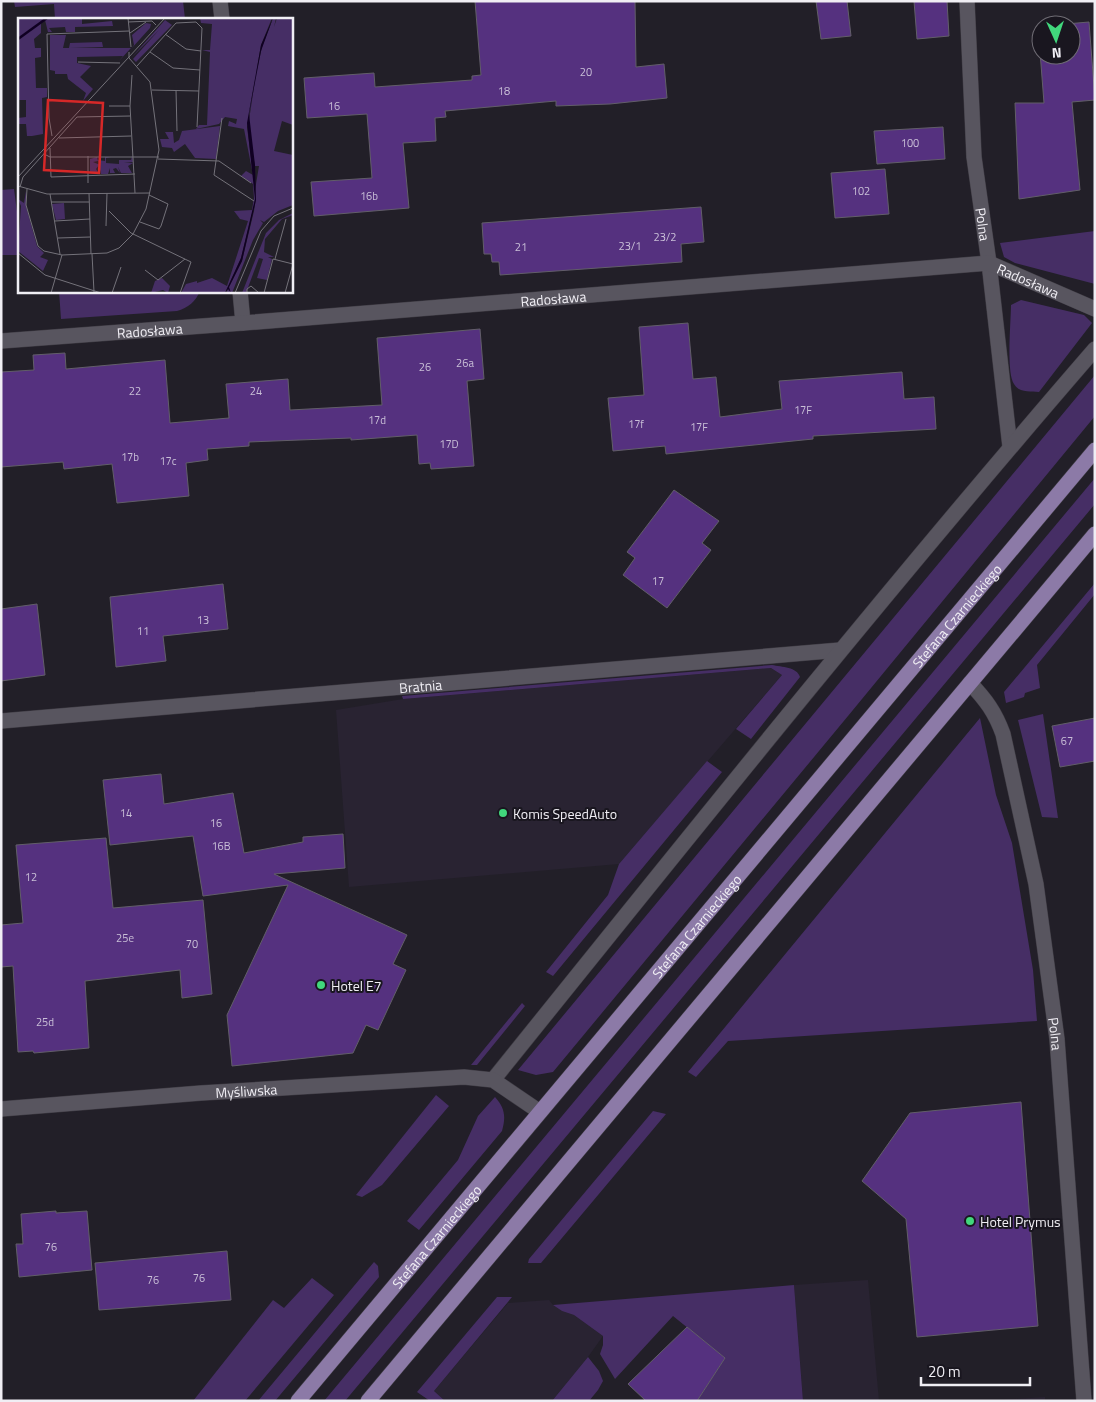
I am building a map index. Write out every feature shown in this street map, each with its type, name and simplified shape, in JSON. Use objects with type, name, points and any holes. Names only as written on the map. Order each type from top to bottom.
[{"type":"main road","name":"Stefana Czarnieckiego","points":[[298,1401],[1095,450]]},
{"type":"main road","points":[[368,1401],[1095,534]]},
{"type":"street","points":[[220,1],[222,18]]},
{"type":"street","name":"Polna","points":[[967,1],[974,157],[989,263],[1010,446]]},
{"type":"street","name":"Radosława","points":[[1,340],[242,323],[989,263],[1095,309]]},
{"type":"street","points":[[240,292],[242,323]]},
{"type":"street","points":[[540,1112],[493,1080],[840,650],[1010,446],[1095,349]]},
{"type":"street","name":"Bratnia","points":[[1,720],[840,650]]},
{"type":"street","name":"Polna","points":[[970,683],[997,716],[1003,734],[1036,884],[1058,1039],[1084,1401]]},
{"type":"street","name":"Myśliwska","points":[[1,1109],[201,1093],[464,1077],[493,1080]]},
{"type":"shaded area","points":[[14,1],[183,1],[185,18],[55,18],[54,4],[15,7]]},
{"type":"shaded area","points":[[14,189],[18,219],[18,255],[1,255],[1,190]]},
{"type":"shaded area","points":[[1095,231],[1095,284],[1015,263],[1004,257],[1000,243]]},
{"type":"shaded area","points":[[59,292],[199,292],[191,304],[177,311],[61,319]]},
{"type":"shaded area","points":[[1021,300],[1084,315],[1092,323],[1039,392],[1025,391],[1016,387],[1010,369],[1011,305]]},
{"type":"shaded area","points":[[1095,375],[1095,416],[553,1072],[536,1075],[518,1070]]},
{"type":"shaded area","points":[[1095,478],[1095,504],[345,1401],[324,1401]]},
{"type":"shaded area","points":[[1095,583],[1095,594],[1037,665],[1040,688],[1025,693],[1024,697],[1006,703],[1004,692]]},
{"type":"shaded area","points":[[772,665],[792,669],[800,677],[751,739],[736,729],[782,675],[771,668],[403,699],[402,696]]},
{"type":"shaded area","name":"Komis SpeedAuto","points":[[771,668],[782,675],[619,864],[349,887],[336,710],[403,699]]},
{"type":"shaded area","points":[[1043,714],[1058,818],[1042,817],[1018,720]]},
{"type":"shaded area","points":[[980,718],[996,795],[1012,843],[1033,970],[1037,1021],[728,1041],[696,1077],[688,1072]]},
{"type":"shaded area","points":[[707,761],[722,772],[553,976],[546,972],[608,895],[619,864]]},
{"type":"shaded area","points":[[522,1003],[525,1006],[477,1065],[471,1065]]},
{"type":"shaded area","points":[[436,1095],[449,1106],[382,1185],[362,1197],[356,1195]]},
{"type":"shaded area","points":[[495,1097],[504,1113],[502,1131],[419,1230],[407,1221],[458,1160],[478,1116]]},
{"type":"shaded area","points":[[653,1111],[666,1114],[541,1263],[528,1263],[529,1259]]},
{"type":"shaded area","points":[[374,1262],[378,1266],[379,1277],[275,1401],[258,1401]]},
{"type":"shaded area","points":[[312,1278],[334,1295],[245,1401],[193,1401],[273,1300],[284,1308]]},
{"type":"shaded area","points":[[868,1280],[879,1401],[803,1401],[794,1285]]},
{"type":"shaded area","points":[[794,1285],[803,1401],[697,1401],[725,1358],[673,1316],[615,1379],[600,1354],[603,1336],[574,1315],[562,1311],[553,1305]]},
{"type":"shaded area","points":[[497,1297],[512,1297],[434,1391],[445,1401],[430,1401],[417,1392]]},
{"type":"shaded area","points":[[549,1300],[562,1311],[574,1315],[603,1336],[552,1401],[445,1401],[434,1391],[508,1303]]},
{"type":"shaded area","points":[[588,1357],[599,1371],[603,1381],[589,1401],[552,1401]]},
{"type":"shaded area","points":[[1045,1397],[1045,1401],[987,1401]]},
{"type":"building","points":[[475,1],[635,1],[636,67],[664,64],[667,98],[610,104],[556,106],[556,101],[445,111],[446,117],[435,118],[436,141],[403,143],[409,208],[314,216],[311,182],[372,178],[367,114],[307,118],[304,78],[374,73],[375,87],[472,80],[472,76],[481,75]]},
{"type":"building","points":[[816,1],[847,1],[851,36],[821,39]]},
{"type":"building","points":[[914,1],[947,1],[949,36],[917,39]]},
{"type":"building","points":[[1089,22],[1095,100],[1072,102],[1080,190],[1019,199],[1015,103],[1044,103],[1041,65],[1081,65],[1081,23]]},
{"type":"building","points":[[943,127],[945,159],[877,164],[874,131]]},
{"type":"building","points":[[885,169],[889,214],[835,218],[831,173]]},
{"type":"building","points":[[701,207],[704,242],[681,244],[682,262],[500,275],[499,262],[492,262],[491,254],[484,254],[482,223]]},
{"type":"building","points":[[688,323],[693,379],[716,377],[720,417],[782,409],[779,381],[902,372],[904,399],[934,397],[936,429],[813,436],[813,439],[666,454],[665,446],[613,451],[608,398],[644,395],[639,327]]},
{"type":"building","points":[[480,329],[484,379],[467,381],[474,466],[431,469],[430,463],[419,464],[417,435],[351,440],[351,438],[249,442],[249,446],[207,449],[208,460],[186,463],[189,496],[117,503],[112,464],[64,469],[63,462],[1,467],[1,372],[34,370],[33,355],[65,353],[66,369],[165,360],[170,423],[229,418],[226,384],[288,379],[290,410],[382,405],[377,338]]},
{"type":"building","points":[[674,490],[719,521],[702,543],[711,550],[667,608],[623,575],[635,558],[627,552]]},
{"type":"building","points":[[223,584],[228,629],[163,636],[166,661],[116,667],[110,597]]},
{"type":"building","points":[[37,604],[45,675],[1,681],[1,609]]},
{"type":"building","points":[[1095,718],[1095,761],[1060,767],[1052,726]]},
{"type":"building","points":[[161,774],[164,804],[233,793],[244,853],[303,842],[303,837],[343,834],[345,868],[274,874],[407,935],[393,964],[406,970],[378,1030],[366,1025],[353,1053],[232,1066],[227,1015],[288,885],[203,896],[193,836],[110,845],[103,780]]},
{"type":"building","points":[[106,838],[113,908],[203,900],[212,994],[182,998],[180,970],[85,981],[89,1048],[34,1053],[33,1051],[18,1052],[13,966],[1,967],[1,925],[23,923],[16,845]]},
{"type":"building","points":[[1021,1102],[1038,1326],[917,1337],[906,1219],[862,1181],[910,1113]]},
{"type":"building","points":[[56,1211],[56,1213],[87,1211],[92,1270],[19,1277],[16,1244],[23,1244],[21,1214]]},
{"type":"building","points":[[227,1251],[231,1300],[99,1310],[95,1263]]},
{"type":"building","points":[[687,1327],[725,1358],[697,1401],[646,1401],[628,1384]]},
{"type":"place","name":"Komis SpeedAuto","points":[[503,813]]},
{"type":"place","name":"Hotel E7","points":[[321,985]]},
{"type":"place","name":"Hotel Prymus","points":[[970,1221]]}]
